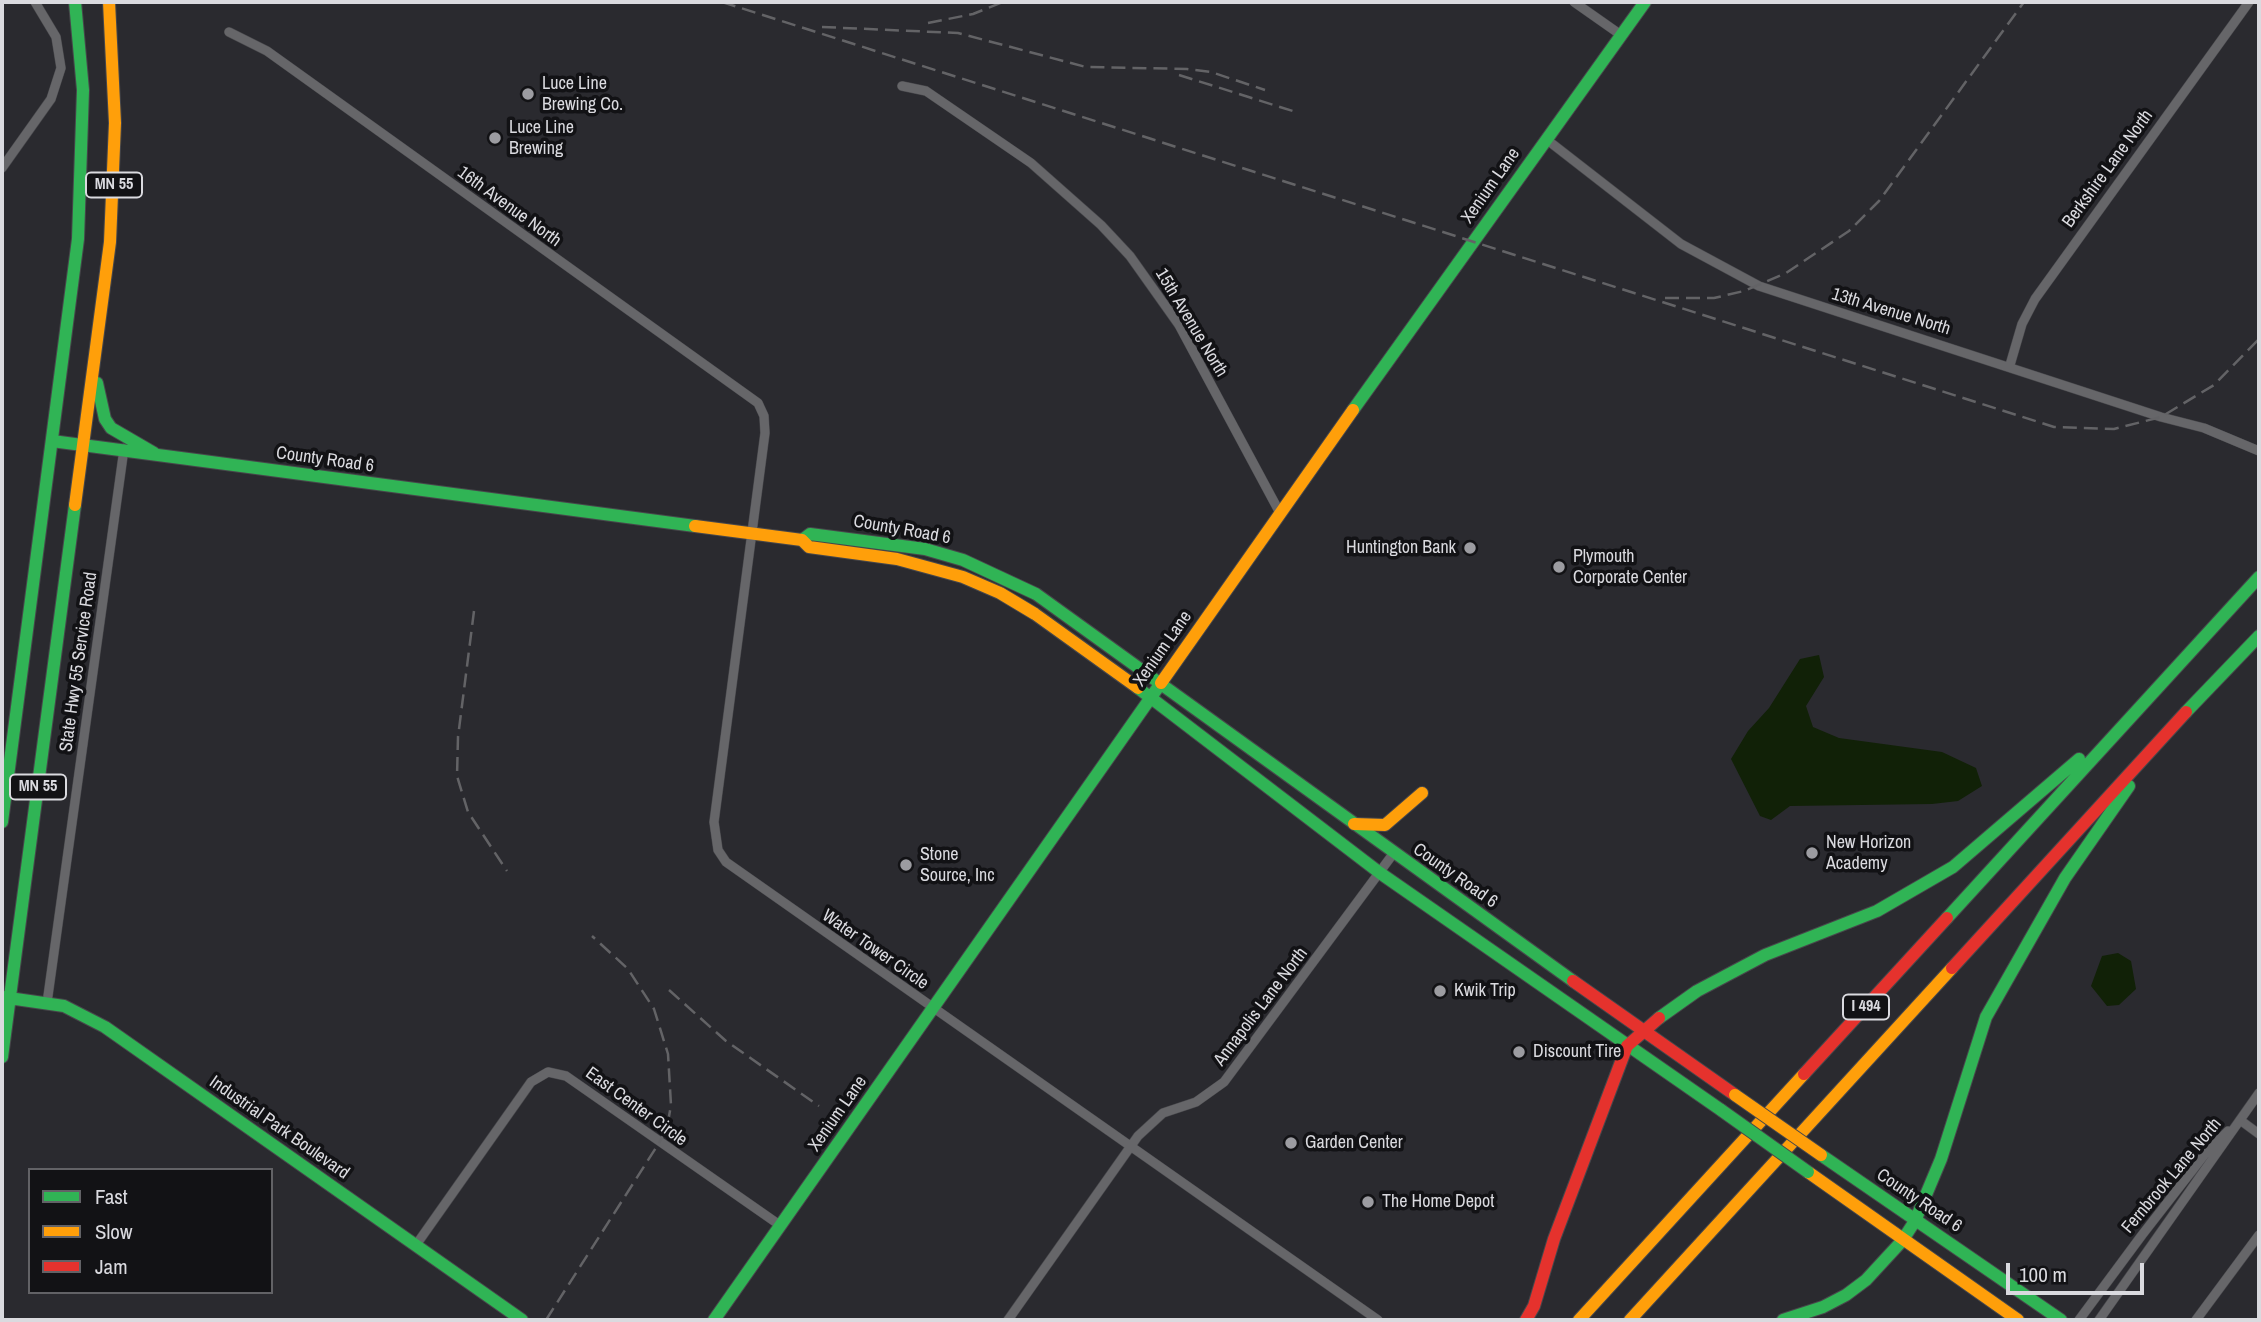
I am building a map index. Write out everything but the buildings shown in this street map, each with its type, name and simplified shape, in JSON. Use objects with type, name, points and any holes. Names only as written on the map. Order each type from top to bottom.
[{"type":"main road","name":"MN 55","points":[[2,822],[78,239],[83,90],[75,2]]},
{"type":"main road","points":[[103,2],[111,35]]},
{"type":"main road","name":"MN 55","points":[[2,1057],[6,997],[94,368],[114,183],[108,2]]},
{"type":"main road","name":"Xenium Lane","points":[[715,1320],[1280,513],[1645,2]]},
{"type":"main road","points":[[94,368],[102,409],[111,429],[154,453]]},
{"type":"main road","name":"County Road 6","points":[[52,441],[802,540],[809,547],[929,566],[1000,593],[1035,614],[1151,698],[1380,873],[2018,1320]]},
{"type":"main road","name":"County Road 6","points":[[802,540],[810,534],[925,549],[963,560],[1036,594],[1393,854],[1915,1221],[2061,1320]]},
{"type":"main road","name":"I 494","points":[[1579,1320],[2259,577]]},
{"type":"main road","name":"I 494","points":[[1630,1320],[2148,753],[2259,636]]},
{"type":"main road","points":[[1526,1320],[1534,1306],[1554,1239],[1627,1046],[1642,1030],[1697,991],[1765,955],[1877,911],[1953,867],[2153,693]]},
{"type":"main road","points":[[1783,1320],[1823,1307],[1866,1280],[1902,1241],[1915,1221],[1941,1159],[1986,1017],[2065,878],[2116,807],[2148,753]]},
{"type":"main road","points":[[1351,823],[1373,827],[1385,825],[1422,793]]},
{"type":"main road","name":"Industrial Park Boulevard","points":[[6,997],[76,1010],[106,1027],[522,1320]]},
{"type":"street","points":[[2,168],[51,99],[61,68],[55,37],[35,2]]},
{"type":"street","points":[[1574,2],[1621,35]]},
{"type":"street","name":"Berkshire Lane North","points":[[2010,365],[2022,324],[2035,299],[2249,2]]},
{"type":"street","name":"16th Avenue North","points":[[229,32],[267,51],[758,403],[764,416]]},
{"type":"street","name":"15th Avenue North","points":[[902,86],[926,91],[1003,142],[1067,193],[1130,256],[1179,325],[1280,513]]},
{"type":"street","name":"13th Avenue North","points":[[1546,139],[1681,244],[1741,278],[1818,306],[2010,365],[2161,417],[2204,428],[2259,451]]},
{"type":"street","name":"Water Tower Circle","points":[[764,416],[765,433],[714,822],[718,850],[736,872],[1378,1320]]},
{"type":"street","name":"State Hwy 55 Service Road","points":[[47,1003],[124,449]]},
{"type":"street","name":"Annapolis Lane North","points":[[1008,1320],[1149,1123],[1163,1113],[1196,1102],[1224,1082],[1393,854]]},
{"type":"street","name":"East Center Circle","points":[[416,1245],[531,1082],[548,1072],[566,1076],[781,1226]]},
{"type":"street","name":"Fernbrook Lane North","points":[[2099,1320],[2259,1093]]},
{"type":"street","points":[[2240,1120],[2259,1134]]},
{"type":"street","name":"Fernbrook Lane North","points":[[2079,1320],[2205,1154],[2240,1120]]},
{"type":"street","points":[[2196,1320],[2258,1241]]},
{"type":"shaded area","points":[[1819,655],[1824,677],[1806,706],[1813,727],[1839,738],[1942,752],[1976,768],[1982,786],[1958,801],[1932,804],[1790,806],[1771,820],[1760,816],[1731,759],[1748,731],[1769,708],[1800,659]]},
{"type":"shaded area","points":[[2118,953],[2131,961],[2136,989],[2119,1005],[2107,1006],[2091,986],[2102,956]]},
{"type":"railway","points":[[722,2],[2054,427],[2114,429],[2161,417],[2214,385],[2259,339]]},
{"type":"railway","points":[[928,23],[973,14],[1003,2]]},
{"type":"railway","points":[[1665,298],[1714,298],[1744,291],[1786,273],[1849,231],[1879,201],[2024,2]]},
{"type":"railway","points":[[822,27],[958,33],[1086,67],[1211,72],[1265,90]]},
{"type":"railway","points":[[1179,75],[1299,113]]},
{"type":"railway","points":[[474,611],[458,737],[457,776],[468,812],[507,871]]},
{"type":"railway","points":[[546,1320],[659,1143],[667,1128],[671,1105],[668,1054],[654,1009],[628,969],[592,936]]},
{"type":"railway","points":[[669,990],[726,1041],[819,1106]]},
{"type":"traffic: fast","points":[[2,822],[78,239],[83,90],[75,2]]},
{"type":"traffic: fast","points":[[1353,410],[1645,2]]},
{"type":"traffic: fast","points":[[97,383],[105,419],[111,428],[154,453]]},
{"type":"traffic: fast","points":[[52,441],[695,526]]},
{"type":"traffic: fast","points":[[2,1057],[75,505]]},
{"type":"traffic: fast","points":[[802,540],[810,534],[925,549],[963,560],[1036,594],[1573,981]]},
{"type":"traffic: fast","points":[[1947,918],[2259,577]]},
{"type":"traffic: fast","points":[[2186,712],[2259,636]]},
{"type":"traffic: fast","points":[[714,1320],[1161,683]]},
{"type":"traffic: fast","points":[[1138,688],[1380,873],[1721,1110]]},
{"type":"traffic: fast","points":[[1659,1018],[1697,991],[1765,955],[1877,911],[1953,867],[2079,759]]},
{"type":"traffic: fast","points":[[1783,1320],[1823,1307],[1846,1295],[1866,1280],[1902,1241],[1915,1221],[1941,1159],[1986,1017],[2065,878],[2129,786]]},
{"type":"traffic: fast","points":[[2,997],[64,1006],[105,1027],[522,1320]]},
{"type":"traffic: fast","points":[[1721,1110],[1808,1172]]},
{"type":"traffic: fast","points":[[1821,1155],[2061,1320]]},
{"type":"traffic: slow","points":[[75,505],[110,242],[115,123],[109,2]]},
{"type":"traffic: slow","points":[[1161,683],[1353,410]]},
{"type":"traffic: slow","points":[[695,526],[802,540],[809,547],[897,559],[963,577],[1000,593],[1035,614],[1138,688]]},
{"type":"traffic: slow","points":[[1354,824],[1385,825],[1422,793]]},
{"type":"traffic: slow","points":[[1630,1320],[1952,968]]},
{"type":"traffic: slow","points":[[1579,1320],[1804,1074]]},
{"type":"traffic: slow","points":[[1735,1095],[1821,1155]]},
{"type":"traffic: slow","points":[[1808,1172],[2018,1320]]},
{"type":"traffic: jam","points":[[1952,968],[2186,712]]},
{"type":"traffic: jam","points":[[1804,1074],[1947,918]]},
{"type":"traffic: jam","points":[[1573,981],[1735,1095]]},
{"type":"traffic: jam","points":[[1526,1320],[1534,1306],[1554,1239],[1627,1046],[1659,1018]]},
{"type":"place","name":"Luce Line Brewing Co.","points":[[528,94]]},
{"type":"place","name":"Luce Line Brewing","points":[[495,138]]},
{"type":"place","name":"Huntington Bank","points":[[1470,548]]},
{"type":"place","name":"Plymouth Corporate Center","points":[[1559,567]]},
{"type":"place","name":"New Horizon Academy","points":[[1812,853]]},
{"type":"place","name":"Stone Source, Inc","points":[[906,865]]},
{"type":"place","name":"Kwik Trip","points":[[1440,991]]},
{"type":"place","name":"Discount Tire","points":[[1519,1052]]},
{"type":"place","name":"Garden Center","points":[[1291,1143]]},
{"type":"place","name":"The Home Depot","points":[[1368,1202]]}]
